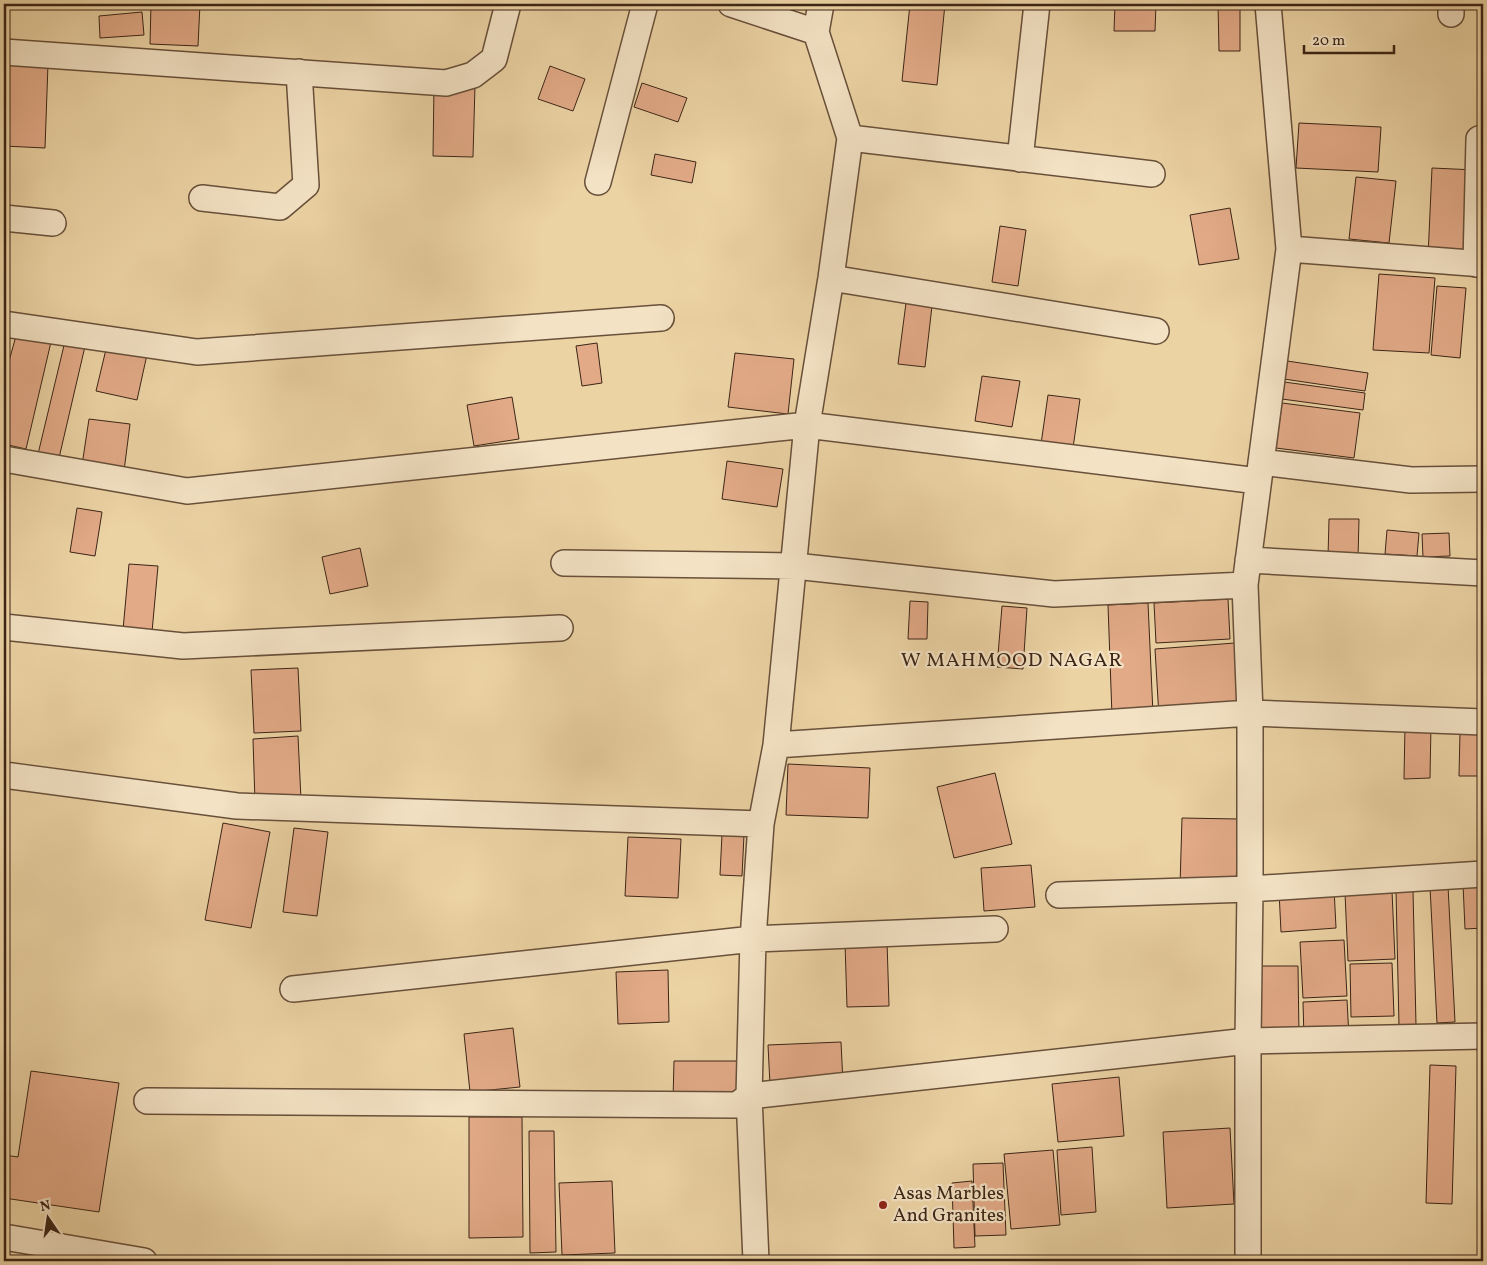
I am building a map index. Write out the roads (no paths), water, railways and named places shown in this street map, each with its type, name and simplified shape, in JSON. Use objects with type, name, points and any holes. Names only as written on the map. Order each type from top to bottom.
[{"type":"street","points":[[4,52],[446,82],[473,75],[494,58],[508,4]]},
{"type":"street","points":[[598,182],[645,4]]},
{"type":"street","points":[[730,4],[816,32]]},
{"type":"street","points":[[756,1261],[749,1096],[753,939],[761,824],[776,745],[808,425],[850,138],[816,32],[821,4]]},
{"type":"street","points":[[1020,158],[1037,4]]},
{"type":"street","points":[[1248,1261],[1250,713],[1245,585],[1289,249],[1268,4]]},
{"type":"street","points":[[202,198],[280,208],[306,185],[299,72]]},
{"type":"street","points":[[850,138],[1152,174]]},
{"type":"street","points":[[1289,249],[1480,264],[1479,139]]},
{"type":"street","points":[[4,218],[53,223]]},
{"type":"street","points":[[831,278],[1156,331]]},
{"type":"street","points":[[4,324],[197,352],[660,318]]},
{"type":"street","points":[[4,458],[186,491],[808,425],[1259,471],[1411,480],[1483,479]]},
{"type":"street","points":[[1248,560],[1483,573]]},
{"type":"street","points":[[564,563],[794,566],[1054,594],[1245,585]]},
{"type":"street","points":[[4,627],[184,646],[560,628]]},
{"type":"street","points":[[776,745],[1250,713],[1483,722]]},
{"type":"street","points":[[4,775],[237,806],[761,824]]},
{"type":"street","points":[[1060,895],[1250,889],[1483,874]]},
{"type":"street","points":[[293,989],[753,939],[995,929]]},
{"type":"street","points":[[146,1102],[737,1105],[749,1096],[1248,1041],[1483,1036]]},
{"type":"street","points":[[4,1237],[144,1261]]},
{"type":"place","name":"Asas Marbles And Granites","points":[[883,1205]]},
{"type":"district","name":"W MAHMOOD NAGAR","points":[[1012,661]]}]
